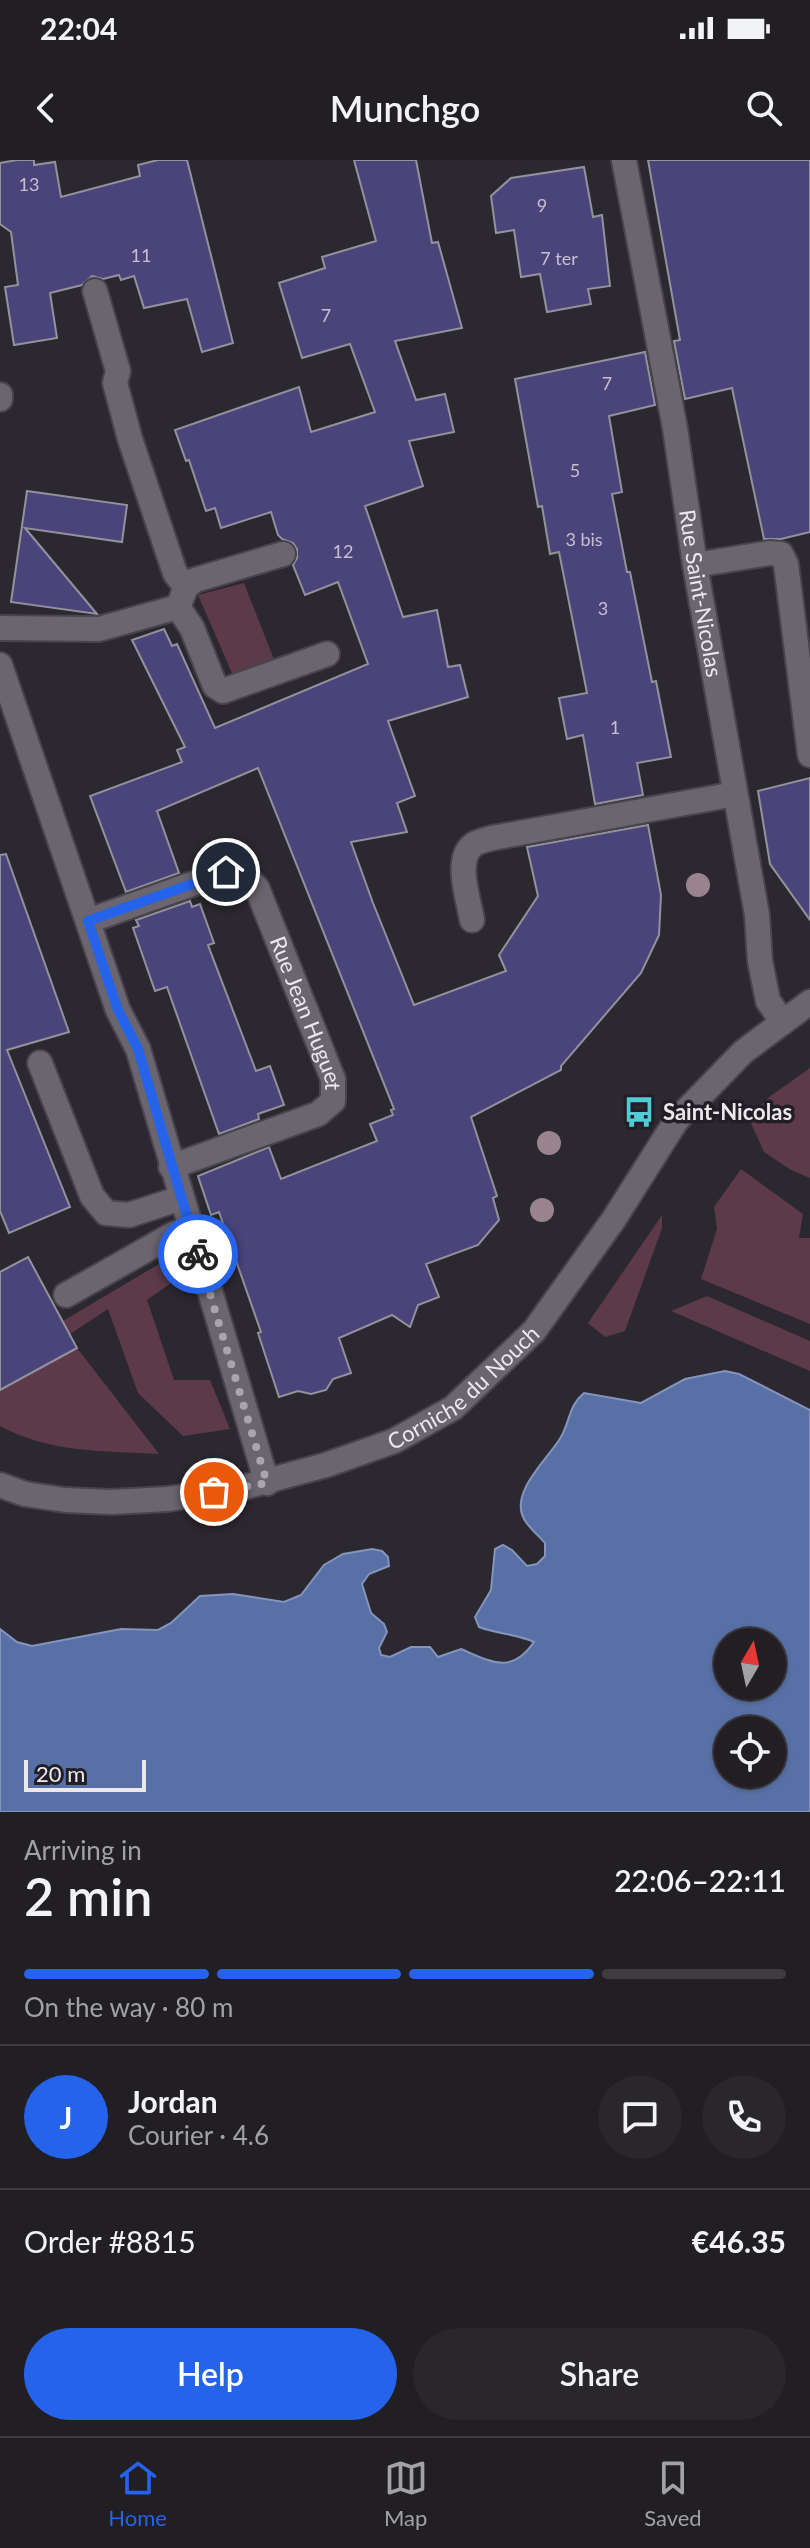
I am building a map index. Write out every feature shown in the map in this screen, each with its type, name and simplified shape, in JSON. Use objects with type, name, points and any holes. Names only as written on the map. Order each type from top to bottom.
[{"type":"street","name":"Rue Saint-Nicolas","points":[[624,160],[675,428],[695,565],[757,915],[760,961],[768,1001],[783,1022]]},
{"type":"street","points":[[95,291],[118,371],[115,383],[130,439],[192,628],[215,686],[223,691],[327,654]]},
{"type":"street","points":[[0,628],[99,629],[182,597],[195,580],[283,554]]},
{"type":"street","points":[[695,565],[781,554],[786,564],[810,755]]},
{"type":"street","points":[[0,665],[118,1010],[138,1049],[267,1483]]},
{"type":"street","points":[[472,920],[464,869],[466,854],[474,844],[507,835],[735,794]]},
{"type":"street","name":"Rue Jean Huguet","points":[[88,921],[226,872],[246,876],[257,888],[333,1079],[333,1101],[318,1114],[171,1167]]},
{"type":"street","name":"Corniche du Nouch","points":[[0,1485],[25,1494],[111,1502],[168,1499],[267,1483],[394,1441],[453,1408],[534,1331],[614,1219],[676,1121],[743,1052],[810,1002]]},
{"type":"street","points":[[40,1063],[92,1196],[106,1213],[129,1215],[181,1198]]},
{"type":"street","points":[[66,1295],[190,1228]]},
{"type":"shaded area","points":[[244,583],[275,662],[235,680],[198,595]]},
{"type":"shaded area","points":[[810,1068],[810,1178],[764,1152],[750,1121],[765,1100]]},
{"type":"shaded area","points":[[741,1169],[803,1214],[799,1238],[810,1238],[810,1324],[701,1279],[717,1229],[714,1207]]},
{"type":"shaded area","points":[[662,1215],[662,1228],[625,1331],[605,1337],[588,1323]]},
{"type":"shaded area","points":[[164,1261],[178,1263],[181,1276],[147,1300],[174,1380],[210,1380],[230,1429],[183,1436],[138,1393],[108,1309],[70,1334],[63,1321]]},
{"type":"shaded area","points":[[707,1296],[810,1341],[810,1371],[671,1311]]},
{"type":"shaded area","points":[[77,1348],[159,1454],[58,1446],[0,1426],[0,1390]]},
{"type":"water","points":[[725,1371],[739,1374],[810,1410],[810,1812],[0,1812],[0,1629],[17,1642],[32,1646],[121,1629],[158,1630],[171,1623],[200,1596],[233,1594],[284,1602],[301,1595],[324,1565],[343,1554],[372,1549],[382,1551],[388,1557],[389,1566],[369,1574],[362,1584],[371,1613],[384,1624],[387,1632],[379,1648],[381,1655],[390,1657],[411,1647],[430,1647],[438,1657],[461,1649],[492,1661],[509,1662],[526,1652],[534,1642],[479,1627],[475,1617],[491,1590],[495,1549],[503,1545],[527,1566],[537,1564],[545,1556],[545,1543],[531,1529],[521,1509],[526,1487],[561,1437],[575,1403],[584,1393],[641,1403],[685,1379]]},
{"type":"building","points":[[34,160],[34,165],[55,162],[61,197],[140,176],[138,165],[158,160],[187,160],[233,343],[202,352],[187,299],[144,308],[134,276],[121,280],[119,275],[103,279],[92,276],[82,285],[50,293],[57,338],[14,345],[5,287],[18,285],[11,232],[0,224],[0,163]]},
{"type":"building","points":[[354,160],[416,160],[432,243],[438,242],[462,328],[395,341],[416,400],[445,394],[454,432],[409,441],[423,486],[365,506],[403,617],[437,610],[448,667],[460,665],[468,697],[388,721],[415,796],[397,803],[407,832],[351,842],[373,903],[414,1005],[506,971],[499,955],[538,896],[527,847],[648,825],[661,895],[659,935],[641,973],[561,1066],[561,1070],[471,1117],[497,1196],[493,1198],[499,1220],[478,1245],[426,1264],[439,1297],[418,1305],[410,1327],[392,1315],[339,1338],[351,1373],[333,1379],[326,1390],[311,1394],[298,1391],[279,1397],[258,1333],[261,1332],[219,1212],[211,1215],[198,1176],[269,1147],[281,1179],[377,1141],[370,1124],[393,1115],[391,1110],[394,1109],[258,768],[157,811],[179,873],[126,892],[90,796],[182,762],[177,750],[185,747],[132,640],[164,629],[172,646],[177,644],[215,728],[368,664],[338,582],[305,595],[293,565],[297,549],[293,543],[278,535],[271,512],[221,528],[215,508],[206,511],[175,430],[299,387],[311,432],[375,412],[350,344],[302,358],[279,283],[325,268],[322,257],[376,241]]},
{"type":"building","points":[[648,160],[810,160],[810,532],[781,539],[764,539],[732,388],[685,399],[674,341],[680,340]]},
{"type":"building","points":[[584,167],[593,217],[602,215],[610,286],[588,289],[591,304],[547,312],[540,274],[521,277],[514,230],[496,233],[491,196],[511,178]]},
{"type":"building","points":[[645,352],[655,405],[609,416],[622,492],[612,494],[627,572],[630,572],[652,682],[656,681],[671,757],[637,763],[643,795],[595,804],[583,735],[567,739],[559,698],[587,693],[559,552],[550,554],[542,506],[538,507],[515,379]]},
{"type":"building","points":[[27,491],[127,505],[122,542],[25,528],[97,614],[11,602]]},
{"type":"building","points":[[810,778],[810,920],[770,864],[758,791]]},
{"type":"building","points":[[6,854],[69,1032],[7,1050],[70,1207],[9,1233],[0,1211],[0,855]]},
{"type":"building","points":[[190,901],[192,907],[200,904],[214,943],[208,945],[256,1071],[270,1066],[284,1105],[258,1114],[259,1119],[219,1134],[167,987],[155,991],[133,928],[139,926],[136,920]]},
{"type":"building","points":[[28,1257],[77,1348],[0,1390],[0,1272]]},
{"type":"way so far","points":[[198,1254],[267,1483],[214,1492]]},
{"type":"place","name":"Saint-Nicolas","points":[[639,1112]]},
{"type":"route","points":[[198,1254],[138,1049],[118,1010],[88,921],[226,872]]}]
